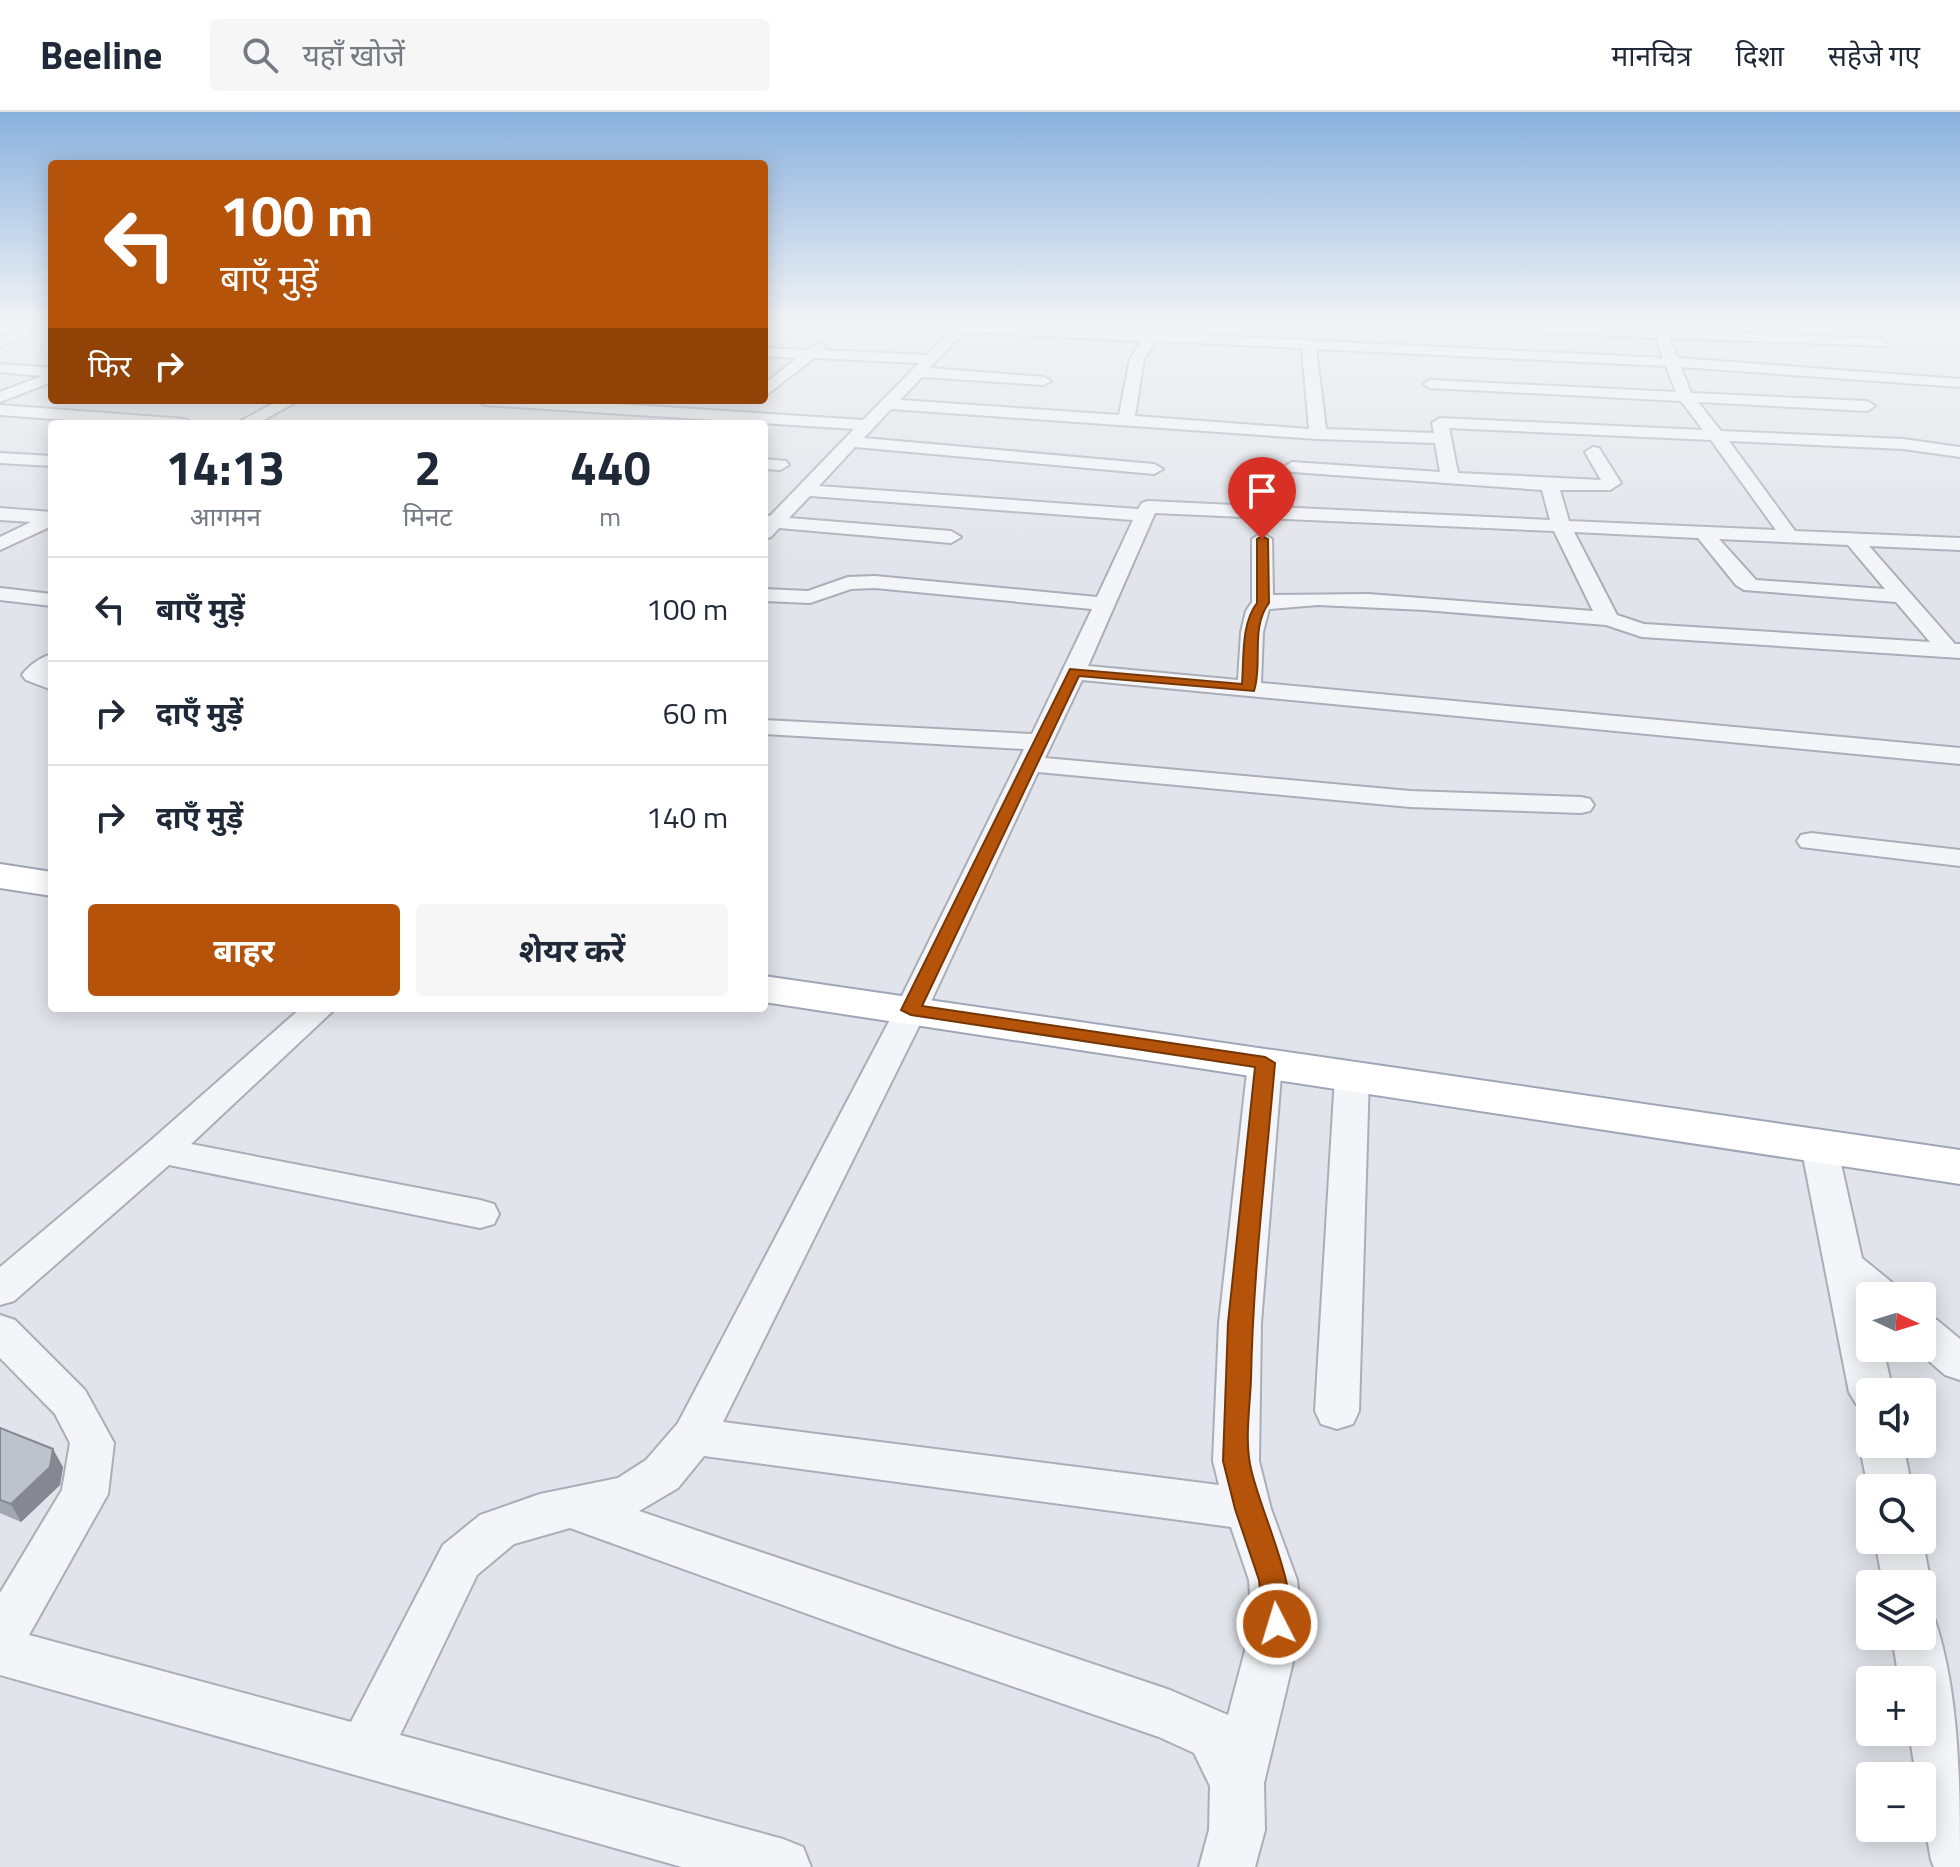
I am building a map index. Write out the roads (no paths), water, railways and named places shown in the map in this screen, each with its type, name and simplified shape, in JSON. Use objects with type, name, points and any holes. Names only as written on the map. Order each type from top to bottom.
[{"type":"main road","points":[[0,876],[48,883]]},
{"type":"main road","points":[[768,990],[1960,1167]]},
{"type":"street","points":[[365,1751],[460,1560],[497,1529],[629,1495],[662,1474],[694,1436],[911,1010],[1105,604],[1153,473],[1126,422],[1129,403]]},
{"type":"street","points":[[1315,403],[1318,434]]},
{"type":"street","points":[[1434,403],[1450,478]]},
{"type":"street","points":[[1690,403],[1760,492],[1790,537]]},
{"type":"street","points":[[1811,403],[1867,406]]},
{"type":"street","points":[[251,420],[284,404]]},
{"type":"street","points":[[548,404],[865,425]]},
{"type":"street","points":[[735,416],[749,404]]},
{"type":"street","points":[[768,525],[807,490],[865,425],[889,404],[1126,422]]},
{"type":"street","points":[[0,410],[132,420]]},
{"type":"street","points":[[807,490],[1153,473],[1318,434],[1437,418],[1715,436],[1903,444],[1960,452]]},
{"type":"street","points":[[849,442],[1153,473],[1562,528],[1960,544]]},
{"type":"street","points":[[1292,467],[1550,485],[1610,485],[1612,483],[1593,452]]},
{"type":"street","points":[[0,458],[48,461]]},
{"type":"street","points":[[1550,485],[1562,528],[1608,619]]},
{"type":"street","points":[[0,514],[48,519]]},
{"type":"street","points":[[0,544],[48,521]]},
{"type":"street","points":[[768,525],[951,537]]},
{"type":"street","points":[[1705,534],[1743,581],[1751,586],[1902,596]]},
{"type":"street","points":[[1262,539],[1263,603]]},
{"type":"street","points":[[1854,540],[1954,650]]},
{"type":"street","points":[[768,595],[810,597],[848,583],[875,582],[1105,604]]},
{"type":"street","points":[[0,594],[48,600]]},
{"type":"street","points":[[1249,688],[1252,631],[1258,609],[1263,603],[1294,597],[1608,619],[1642,630],[1954,650]]},
{"type":"street","points":[[48,664],[34,675],[48,681]]},
{"type":"street","points":[[1074,672],[1960,756]]},
{"type":"street","points":[[768,727],[1035,753],[1383,797],[1581,805]]},
{"type":"street","points":[[1811,841],[1960,858]]},
{"type":"street","points":[[0,1290],[162,1151],[316,1012]]},
{"type":"street","points":[[1227,1867],[1237,1830],[1237,1783],[1277,1624],[1273,1580],[1248,1509],[1236,1461],[1240,1323],[1265,1063]]},
{"type":"street","points":[[1337,1411],[1352,1076]]},
{"type":"street","points":[[1819,1146],[1868,1378]]},
{"type":"street","points":[[162,1151],[480,1214]]},
{"type":"street","points":[[1847,1267],[1865,1282]]},
{"type":"street","points":[[0,1331],[70,1402],[92,1443],[85,1494],[0,1639]]},
{"type":"street","points":[[1936,1343],[1960,1363]]},
{"type":"street","points":[[694,1436],[1248,1509]]},
{"type":"street","points":[[572,1508],[899,1624],[1170,1715],[1213,1735],[1237,1783]]},
{"type":"street","points":[[1920,1650],[1959,1860]]},
{"type":"street","points":[[0,1651],[783,1867]]}]
